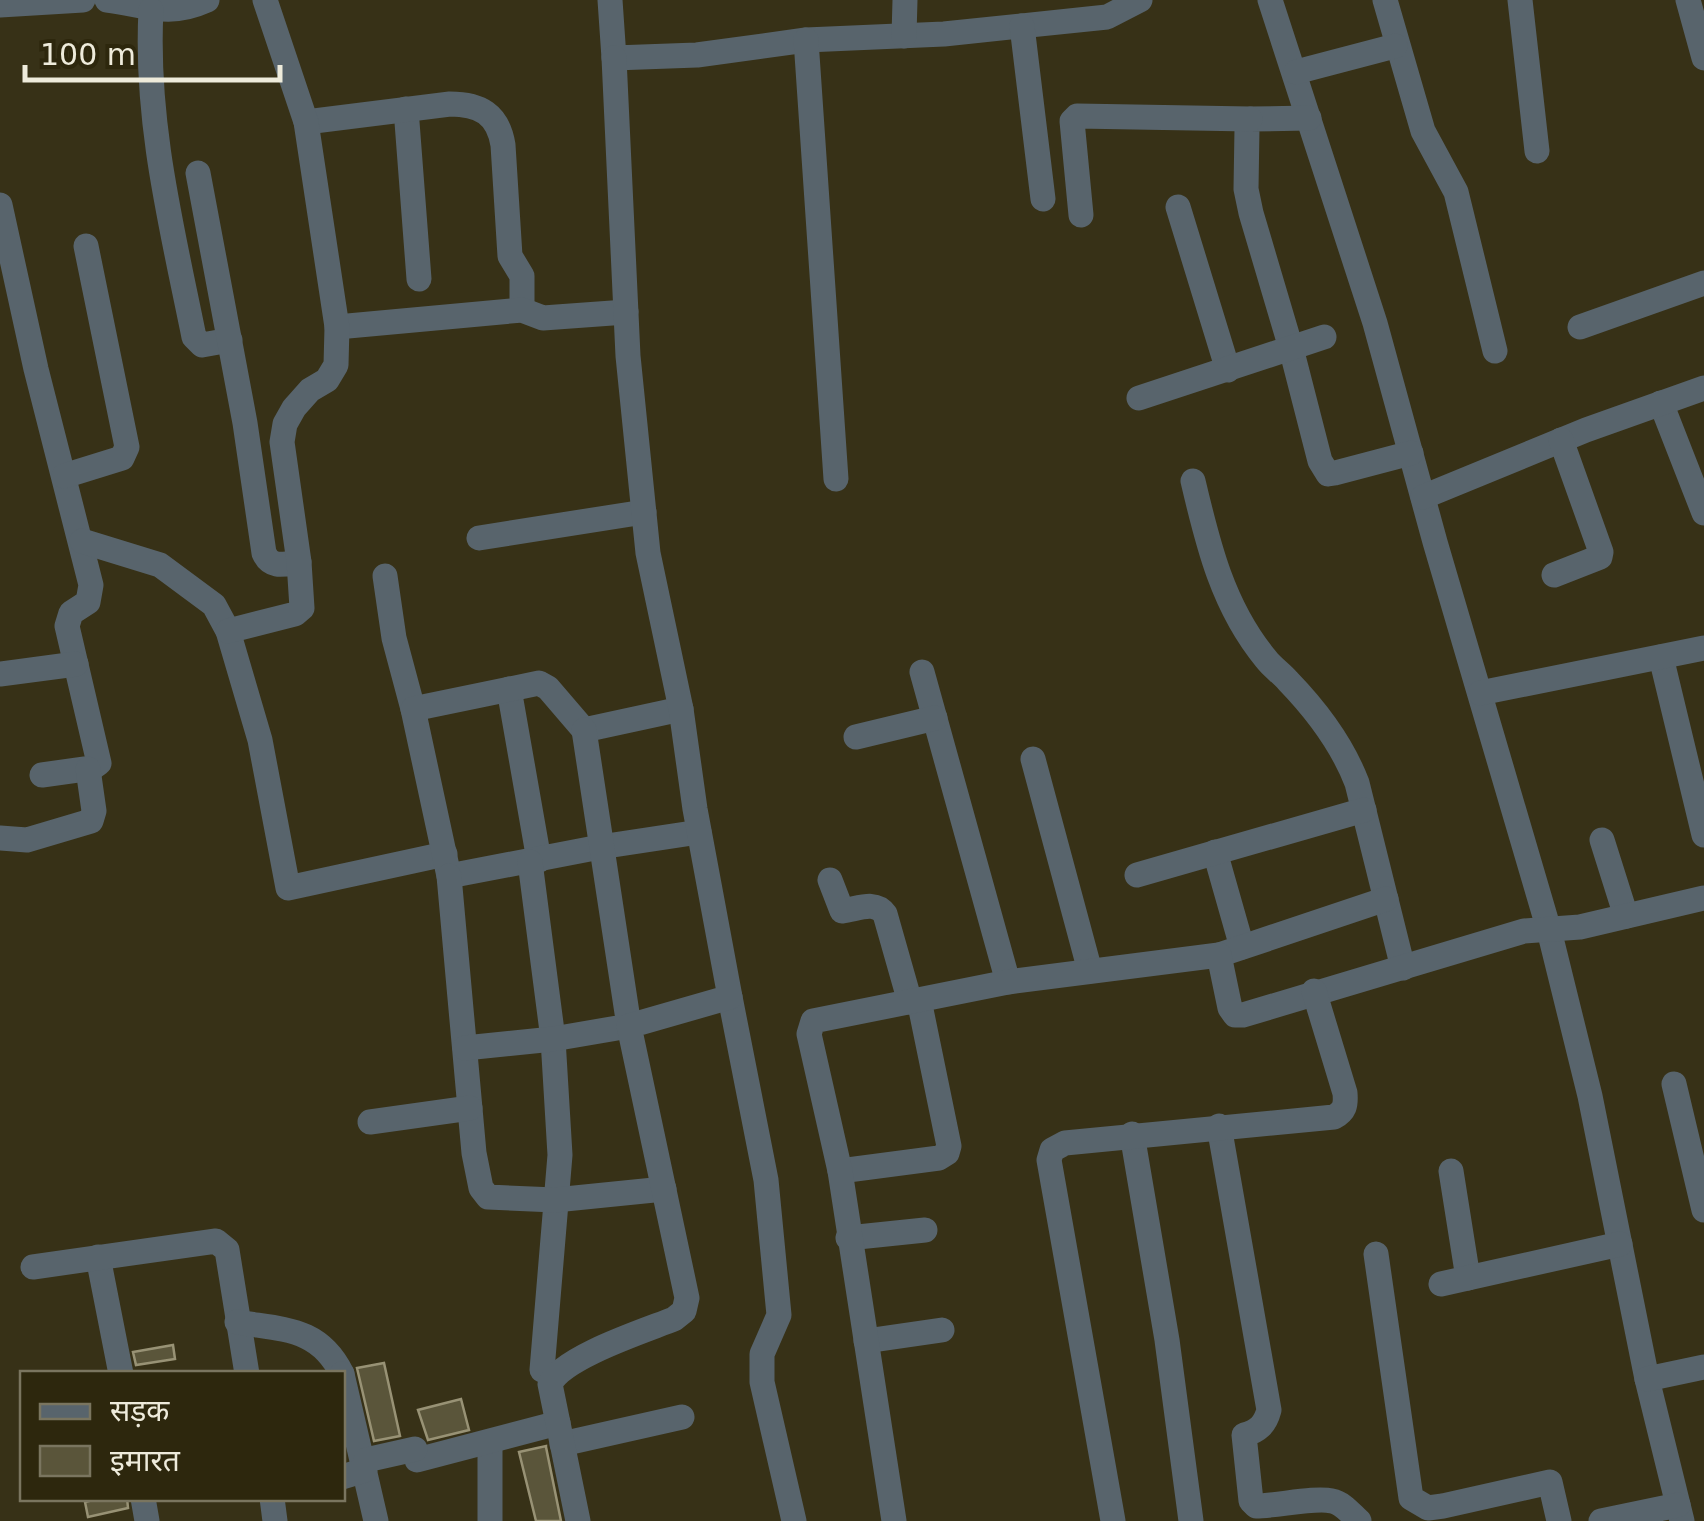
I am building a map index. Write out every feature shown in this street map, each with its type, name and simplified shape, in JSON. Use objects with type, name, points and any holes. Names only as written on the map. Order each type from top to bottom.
[{"type":"street","points":[[0,5],[83,0]]},
{"type":"street","points":[[108,0],[170,11],[207,0]]},
{"type":"street","points":[[228,631],[295,614],[302,608],[282,442],[285,424],[294,408],[310,390],[327,380],[336,365],[337,327],[306,122],[265,0]]},
{"type":"street","points":[[610,0],[626,312],[648,554],[682,710],[699,832],[766,1180],[780,1314],[762,1354],[762,1382],[794,1521]]},
{"type":"street","points":[[904,36],[905,0]]},
{"type":"street","points":[[614,58],[697,56],[806,40],[1022,26],[1140,0]]},
{"type":"street","points":[[1270,0],[1375,323],[1549,930],[1590,1096],[1647,1379],[1680,1513],[1601,1521]]},
{"type":"street","points":[[1385,0],[1429,147],[1452,180],[1495,351]]},
{"type":"street","points":[[1520,0],[1537,152]]},
{"type":"street","points":[[1688,0],[1704,58]]},
{"type":"street","points":[[151,10],[150,82],[157,159],[194,336],[202,344],[230,340]]},
{"type":"street","points":[[1022,26],[1043,200]]},
{"type":"street","points":[[806,40],[836,478]]},
{"type":"street","points":[[1296,72],[1396,46]]},
{"type":"street","points":[[306,122],[406,108],[473,105],[488,112],[503,146],[510,256],[522,276],[522,310]]},
{"type":"street","points":[[406,108],[419,279]]},
{"type":"street","points":[[1081,214],[1072,121],[1077,116],[1310,118]]},
{"type":"street","points":[[1250,119],[1248,201],[1320,461],[1328,474],[1411,453]]},
{"type":"street","points":[[198,173],[264,552],[270,562],[278,565],[299,562]]},
{"type":"street","points":[[0,205],[92,596],[67,617],[99,760],[97,766],[88,769],[42,775]]},
{"type":"street","points":[[1178,208],[1228,370]]},
{"type":"street","points":[[64,476],[122,458],[127,447],[86,246]]},
{"type":"street","points":[[1580,327],[1704,283]]},
{"type":"street","points":[[337,327],[522,310],[543,318],[626,312]]},
{"type":"street","points":[[1139,398],[1324,337]]},
{"type":"street","points":[[1423,497],[1561,440],[1704,388]]},
{"type":"street","points":[[1661,403],[1704,513]]},
{"type":"street","points":[[1554,575],[1591,562],[1601,552],[1561,440]]},
{"type":"street","points":[[1193,481],[1210,557],[1244,628],[1346,754],[1403,968]]},
{"type":"street","points":[[480,538],[644,512]]},
{"type":"street","points":[[82,541],[160,564],[214,606],[228,631],[260,740],[288,888],[447,865],[534,861],[600,846],[699,832]]},
{"type":"street","points":[[384,576],[394,638],[447,865],[477,1176],[488,1197],[555,1200],[664,1189]]},
{"type":"street","points":[[1480,693],[1704,648]]},
{"type":"street","points":[[1661,658],[1704,834]]},
{"type":"street","points":[[0,674],[76,664]]},
{"type":"street","points":[[922,672],[1008,982]]},
{"type":"street","points":[[413,709],[539,684],[548,688],[584,730],[629,1026],[687,1298],[684,1311],[674,1319],[584,1357],[554,1375],[550,1384],[578,1521]]},
{"type":"street","points":[[509,688],[554,1038],[560,1156],[542,1370]]},
{"type":"street","points":[[584,730],[682,710]]},
{"type":"street","points":[[856,737],[935,718]]},
{"type":"street","points":[[1033,758],[1090,971]]},
{"type":"street","points":[[0,838],[28,840],[92,821],[88,769]]},
{"type":"street","points":[[1137,875],[1364,810]]},
{"type":"street","points":[[1602,840],[1626,916]]},
{"type":"street","points":[[1215,852],[1231,951],[1230,1008],[1235,1015],[1524,931],[1580,927],[1704,898]]},
{"type":"street","points":[[830,880],[842,910],[873,906],[885,914],[914,1001],[949,1146],[939,1158],[840,1171]]},
{"type":"street","points":[[894,1521],[840,1171],[810,1026],[820,1018],[1008,982],[1231,951],[1386,899]]},
{"type":"street","points":[[1112,1521],[1049,1160],[1052,1150],[1065,1142],[1334,1117],[1342,1113],[1346,1093],[1314,992]]},
{"type":"street","points":[[464,1048],[629,1026],[730,998]]},
{"type":"street","points":[[1674,1084],[1704,1210]]},
{"type":"street","points":[[370,1122],[470,1108]]},
{"type":"street","points":[[1219,1126],[1269,1410],[1266,1422],[1256,1432],[1244,1435],[1250,1501],[1256,1506],[1331,1500],[1359,1521]]},
{"type":"street","points":[[1132,1134],[1167,1340],[1191,1521]]},
{"type":"street","points":[[1451,1171],[1468,1278]]},
{"type":"street","points":[[848,1238],[925,1230]]},
{"type":"street","points":[[33,1266],[222,1243],[247,1371]]},
{"type":"street","points":[[1441,1284],[1620,1244]]},
{"type":"street","points":[[1376,1254],[1412,1498],[1428,1508],[1550,1482],[1559,1521]]},
{"type":"street","points":[[98,1258],[120,1371]]},
{"type":"street","points":[[238,1322],[310,1337],[334,1358],[340,1371]]},
{"type":"street","points":[[866,1341],[942,1330]]},
{"type":"street","points":[[1647,1379],[1704,1367]]},
{"type":"street","points":[[345,1399],[354,1473],[376,1521]]},
{"type":"street","points":[[354,1473],[366,1460],[682,1418]]},
{"type":"street","points":[[490,1442],[490,1521]]},
{"type":"building","points":[[173,1345],[175,1359],[136,1365],[133,1352]]},
{"type":"building","points":[[384,1363],[400,1436],[374,1441],[357,1368]]},
{"type":"building","points":[[461,1399],[469,1430],[428,1440],[418,1410]]},
{"type":"building","points":[[546,1446],[561,1521],[536,1521],[519,1452]]},
{"type":"building","points":[[127,1501],[128,1508],[88,1517],[85,1502]]}]
